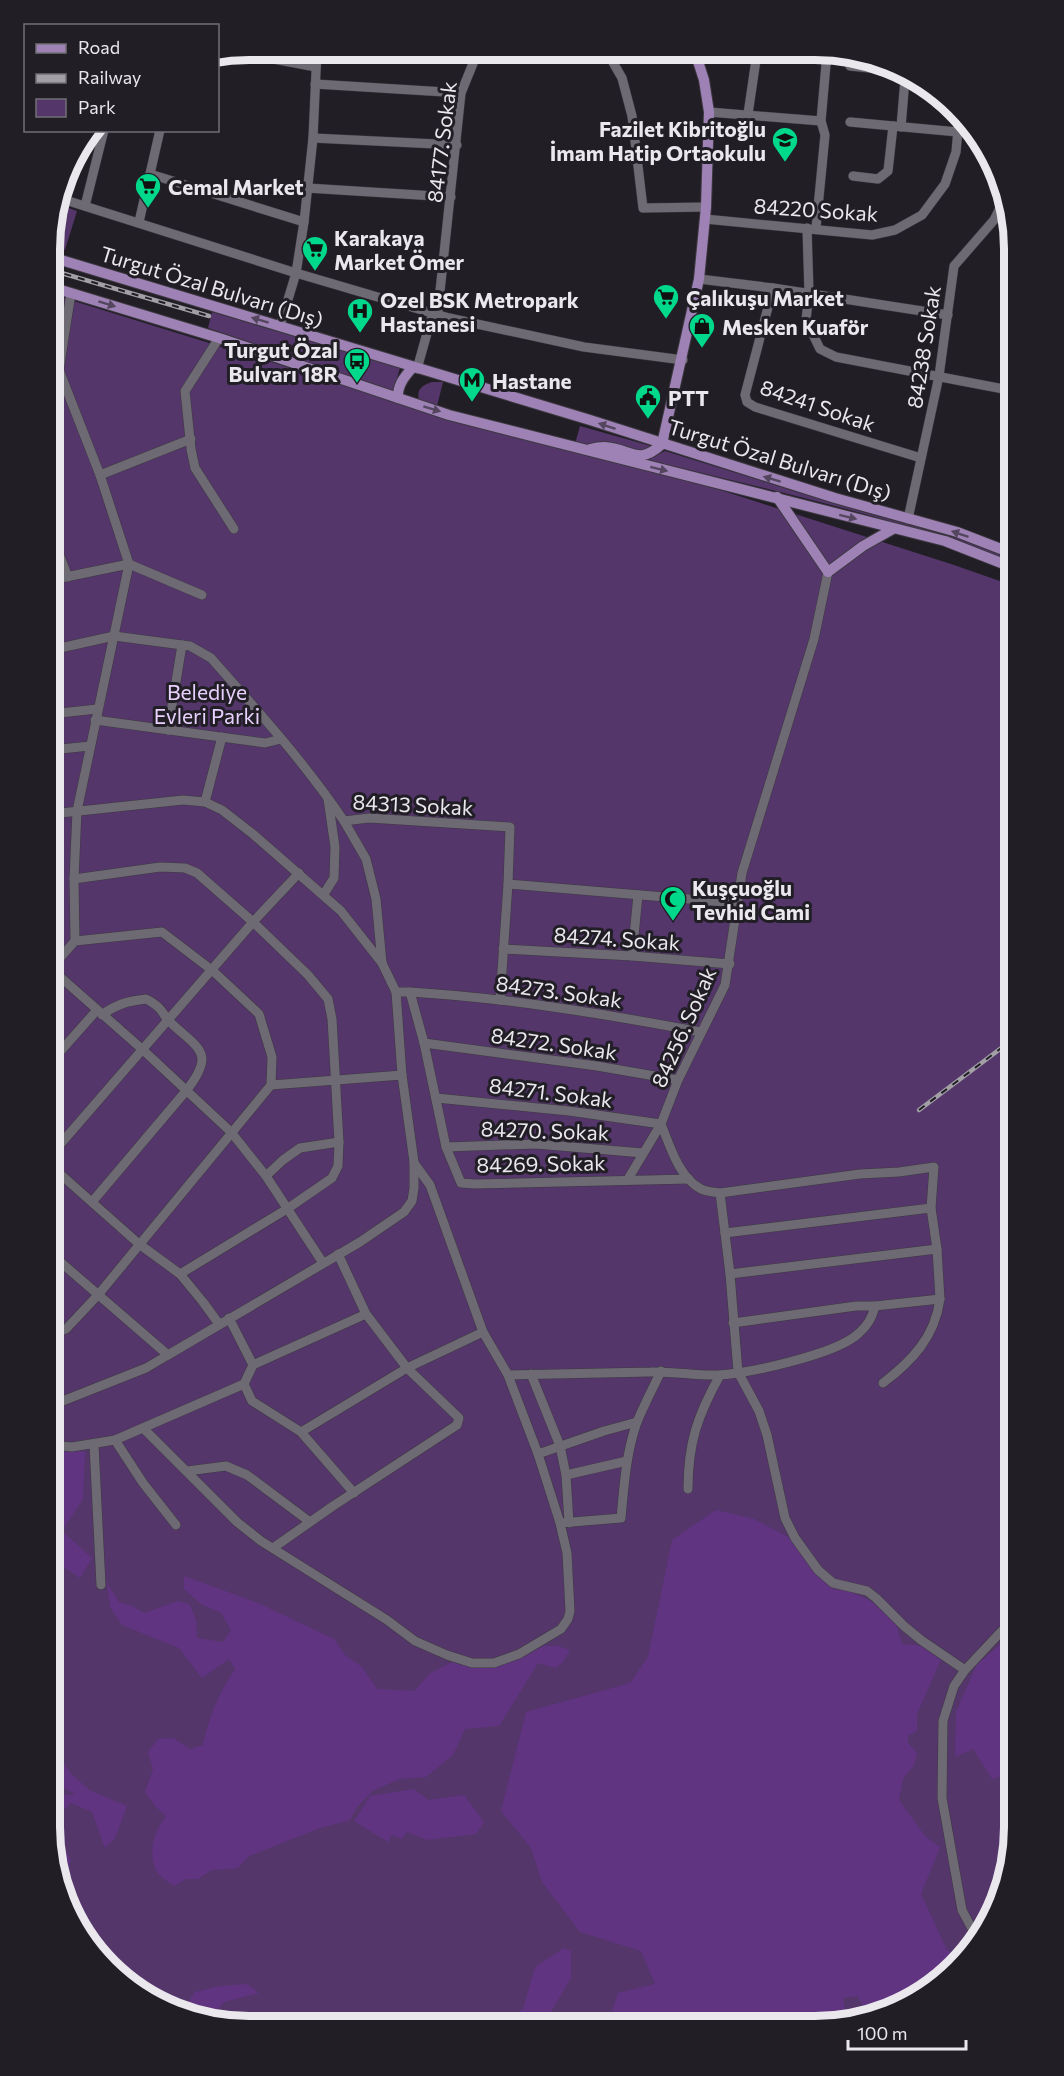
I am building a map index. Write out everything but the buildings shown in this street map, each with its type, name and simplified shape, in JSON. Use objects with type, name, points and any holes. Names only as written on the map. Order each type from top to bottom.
[{"type":"main road","points":[[582,450],[605,447],[642,456],[652,453],[662,444],[683,360],[699,279],[706,213],[709,112],[704,80],[697,60]]},
{"type":"main road","name":"Turgut Özal Bulvarı (Dış)","points":[[60,261],[590,420],[835,498],[957,532],[1004,550]]},
{"type":"main road","name":"Turgut Özal Bulvarı (Dış)","points":[[60,289],[219,338],[450,415],[945,541],[1004,564]]},
{"type":"main road","points":[[398,398],[399,386],[404,377],[415,368]]},
{"type":"main road","points":[[777,497],[828,572],[863,546],[893,529]]},
{"type":"street","points":[[278,60],[316,67]]},
{"type":"street","points":[[280,326],[297,273],[304,222],[313,138],[316,60]]},
{"type":"street","name":"84220 Sokak","points":[[612,60],[622,78],[632,116],[643,208],[706,213],[872,235],[895,231],[922,214],[945,184],[956,152],[958,126]]},
{"type":"street","points":[[748,114],[756,60]]},
{"type":"street","points":[[826,60],[821,121],[825,135],[811,228],[806,320],[820,350],[836,357],[1004,389]]},
{"type":"street","name":"84177. Sokak","points":[[415,368],[431,320],[438,310],[452,197],[461,93],[474,61]]},
{"type":"street","points":[[850,66],[866,67]]},
{"type":"street","points":[[853,176],[878,179],[888,171],[904,82]]},
{"type":"street","points":[[315,84],[461,93]]},
{"type":"street","points":[[709,112],[821,121]]},
{"type":"street","points":[[850,122],[958,132]]},
{"type":"street","points":[[85,206],[104,132]]},
{"type":"street","points":[[139,222],[160,132]]},
{"type":"street","points":[[313,138],[457,145]]},
{"type":"street","points":[[150,174],[304,222]]},
{"type":"street","points":[[307,188],[452,197]]},
{"type":"street","points":[[66,200],[436,314],[584,347],[683,360]]},
{"type":"street","name":"84238 Sokak","points":[[908,519],[939,376],[954,266],[994,220],[1000,209]]},
{"type":"street","points":[[699,279],[809,293],[948,315]]},
{"type":"street","name":"84241 Sokak","points":[[773,288],[745,395],[747,402],[755,407],[921,458]]},
{"type":"street","points":[[60,345],[71,292]]},
{"type":"street","points":[[219,338],[185,391],[195,468],[234,529]]},
{"type":"street","points":[[60,381],[100,475],[129,564],[77,811],[74,879],[75,941],[60,958]]},
{"type":"street","points":[[100,475],[191,439]]},
{"type":"street","points":[[60,556],[68,577]]},
{"type":"street","points":[[60,578],[129,564],[202,595]]},
{"type":"street","name":"84256. Sokak","points":[[628,1179],[661,1124],[678,1080],[725,985],[742,873],[814,639],[828,572]]},
{"type":"street","name":"84313 Sokak","points":[[60,648],[114,636],[199,649],[211,658],[281,740],[327,796],[344,821],[369,818],[510,827],[508,884]]},
{"type":"street","points":[[168,730],[182,645]]},
{"type":"street","points":[[60,713],[97,709]]},
{"type":"street","points":[[95,720],[265,743],[281,740]]},
{"type":"street","points":[[205,802],[222,737]]},
{"type":"street","points":[[60,749],[90,746]]},
{"type":"street","points":[[324,894],[334,878],[335,848],[327,796]]},
{"type":"street","points":[[60,813],[183,800],[205,802],[222,810],[324,894],[341,911],[382,963],[396,992],[402,1075],[414,1162],[412,1201],[404,1212],[146,1368],[60,1402]]},
{"type":"street","points":[[344,821],[366,859],[376,899],[382,963]]},
{"type":"street","points":[[74,879],[160,867],[185,868],[197,873],[253,922],[308,975],[328,999],[332,1019],[339,1142],[338,1166],[332,1178],[287,1209],[180,1274]]},
{"type":"street","points":[[60,1145],[213,971],[253,922],[299,873]]},
{"type":"street","points":[[500,1000],[508,884],[737,903]]},
{"type":"street","points":[[632,956],[638,895]]},
{"type":"street","points":[[60,1332],[66,1329],[98,1295],[271,1085],[272,1058],[259,1014],[213,971],[162,932],[75,941]]},
{"type":"street","name":"84274. Sokak","points":[[503,949],[730,964]]},
{"type":"street","points":[[60,977],[231,1132],[266,1176],[323,1263]]},
{"type":"street","points":[[396,992],[410,992]]},
{"type":"street","name":"84273. Sokak","points":[[410,992],[500,1000],[609,1015],[701,1032]]},
{"type":"street","name":"84269. Sokak","points":[[410,992],[447,1147],[461,1182],[475,1184],[689,1179]]},
{"type":"street","points":[[60,1053],[100,1013],[124,1002],[146,999],[159,1007],[169,1021],[201,1051],[202,1066],[198,1076],[92,1202]]},
{"type":"street","name":"84272. Sokak","points":[[424,1043],[597,1066],[678,1080]]},
{"type":"street","points":[[271,1085],[334,1078],[402,1075]]},
{"type":"street","name":"84271. Sokak","points":[[436,1098],[569,1111],[661,1124]]},
{"type":"street","points":[[661,1124],[674,1154],[689,1179],[702,1189],[720,1193],[860,1174],[934,1167],[931,1208],[937,1249],[940,1299],[938,1315],[927,1339],[908,1364],[883,1383]]},
{"type":"street","points":[[266,1176],[300,1148],[339,1142]]},
{"type":"street","name":"84270. Sokak","points":[[447,1147],[536,1144],[643,1153]]},
{"type":"street","points":[[414,1162],[430,1185],[483,1332],[508,1375],[564,1523]]},
{"type":"street","points":[[60,1174],[138,1244],[180,1274],[219,1324]]},
{"type":"street","points":[[720,1193],[730,1274],[738,1372],[759,1411],[767,1435],[785,1518],[795,1538],[818,1570],[833,1583],[867,1591],[921,1640],[965,1670]]},
{"type":"street","points":[[725,1233],[931,1208]]},
{"type":"street","points":[[730,1274],[937,1249]]},
{"type":"street","points":[[273,1548],[457,1425],[459,1418],[407,1368],[366,1314],[338,1254]]},
{"type":"street","points":[[60,1262],[168,1355]]},
{"type":"street","points":[[733,1323],[856,1306],[940,1299]]},
{"type":"street","points":[[508,1375],[661,1371],[720,1375],[738,1372],[785,1363],[835,1348],[858,1335],[871,1320],[875,1306]]},
{"type":"street","points":[[60,1446],[94,1445],[115,1440],[143,1428],[244,1384],[253,1365],[366,1314]]},
{"type":"street","points":[[229,1318],[253,1365]]},
{"type":"street","points":[[301,1432],[407,1368],[483,1332]]},
{"type":"street","points":[[564,1523],[621,1518],[627,1461],[637,1422],[661,1371]]},
{"type":"street","points":[[143,1428],[237,1522],[273,1548],[387,1620],[415,1641],[472,1663],[494,1663],[519,1654],[555,1633],[568,1619],[570,1611],[564,1523],[566,1475],[560,1446],[531,1374]]},
{"type":"street","points":[[688,1489],[691,1442],[702,1407],[720,1375]]},
{"type":"street","points":[[244,1384],[252,1401],[301,1432],[354,1493]]},
{"type":"street","points":[[538,1454],[637,1422]]},
{"type":"street","points":[[115,1440],[143,1483],[176,1525]]},
{"type":"street","points":[[94,1445],[101,1585]]},
{"type":"street","points":[[566,1475],[627,1461]]},
{"type":"street","points":[[187,1471],[226,1466],[247,1475],[310,1522]]},
{"type":"street","points":[[973,1930],[962,1910],[942,1798],[943,1721],[954,1686],[965,1670],[1004,1629]]},
{"type":"green space","points":[[65,207],[77,211],[65,250],[60,248]]},
{"type":"green space","name":"Belediye Evleri Parki","points":[[60,297],[397,401],[633,462],[1004,582],[1004,1840],[994,1888],[985,1911],[965,1942],[949,1961],[910,1991],[876,2006],[828,2016],[249,2016],[200,2010],[154,1991],[115,1961],[99,1942],[79,1911],[64,1864],[60,1827]]},
{"type":"green space","points":[[212,312],[400,368],[397,378],[403,381],[399,393],[208,328]]},
{"type":"green space","points":[[432,382],[443,382],[437,406],[419,400],[418,393],[421,388]]},
{"type":"green space","points":[[580,426],[651,446],[644,451],[591,449],[575,444]]},
{"type":"green space","points":[[665,451],[856,510],[956,538],[1004,556],[1004,558],[879,518],[648,460]]},
{"type":"shaded area","points":[[60,1448],[85,1452],[83,1499],[62,1531],[92,1558],[80,1578],[60,1564]]},
{"type":"shaded area","points":[[716,1510],[754,1519],[790,1538],[810,1567],[833,1589],[851,1592],[871,1601],[896,1624],[902,1644],[923,1647],[941,1659],[917,1714],[917,1731],[908,1736],[908,1743],[917,1753],[914,1765],[903,1779],[899,1800],[925,1836],[940,1847],[921,1894],[947,1950],[955,1953],[930,1977],[899,1997],[865,2009],[857,1996],[843,1998],[846,2013],[828,2016],[611,2016],[618,1993],[655,1984],[641,1951],[580,1932],[542,1882],[531,1848],[501,1811],[526,1712],[630,1683],[648,1657],[672,1540]]},
{"type":"shaded area","points":[[184,1576],[258,1603],[334,1639],[345,1655],[362,1667],[377,1689],[415,1691],[429,1674],[456,1660],[488,1667],[522,1658],[543,1646],[558,1646],[570,1650],[563,1662],[556,1668],[538,1663],[499,1726],[465,1729],[453,1755],[426,1777],[400,1779],[374,1790],[357,1807],[350,1820],[320,1828],[249,1856],[238,1868],[211,1870],[198,1879],[186,1879],[174,1886],[156,1870],[152,1856],[158,1828],[166,1816],[145,1792],[153,1769],[148,1752],[158,1739],[173,1738],[190,1749],[203,1745],[215,1705],[235,1669],[229,1659],[202,1678],[179,1648],[122,1625],[110,1607],[107,1583],[119,1602],[144,1613],[178,1601],[190,1605],[196,1620],[197,1638],[223,1642],[231,1630],[221,1613],[201,1604],[184,1589]]},
{"type":"shaded area","points":[[1004,1641],[1004,1775],[992,1779],[973,1749],[955,1757],[956,1712],[977,1664]]},
{"type":"shaded area","points":[[60,1758],[71,1774],[91,1791],[127,1806],[115,1838],[105,1848],[92,1812],[71,1803],[60,1813],[60,1796],[75,1794],[60,1788]]},
{"type":"shaded area","points":[[414,1789],[428,1800],[464,1795],[484,1822],[476,1834],[427,1840],[407,1832],[402,1839],[392,1835],[388,1842],[354,1821],[370,1796]]},
{"type":"shaded area","points":[[61,1845],[63,1846],[71,1860],[66,1873]]},
{"type":"shaded area","points":[[564,1948],[571,1951],[571,1978],[549,2016],[511,2016],[523,2009],[535,1967]]},
{"type":"shaded area","points":[[247,1984],[259,1993],[224,2002],[215,2012],[186,2005],[195,1992],[220,1986]]},
{"type":"railway","points":[[60,273],[209,316]]},
{"type":"railway","points":[[919,1110],[1004,1046]]},
{"type":"place","name":"Fazilet Kibritoğlu İmam Hatip Ortaokulu","points":[[785,163]]},
{"type":"place","name":"Cemal Market","points":[[148,209]]},
{"type":"place","name":"Karakaya Market Ömer","points":[[315,272]]},
{"type":"place","name":"Çalıkuşu Market","points":[[666,320]]},
{"type":"place","name":"Ozel BSK Metropark Hastanesi","points":[[360,334]]},
{"type":"place","name":"Mesken Kuaför","points":[[702,349]]},
{"type":"place","name":"Turgut Özal Bulvarı 18R","points":[[357,384]]},
{"type":"place","name":"Hastane","points":[[472,403]]},
{"type":"place","name":"PTT","points":[[648,420]]},
{"type":"place","name":"Kuşçuoğlu Tevhid Cami","points":[[673,922]]}]
